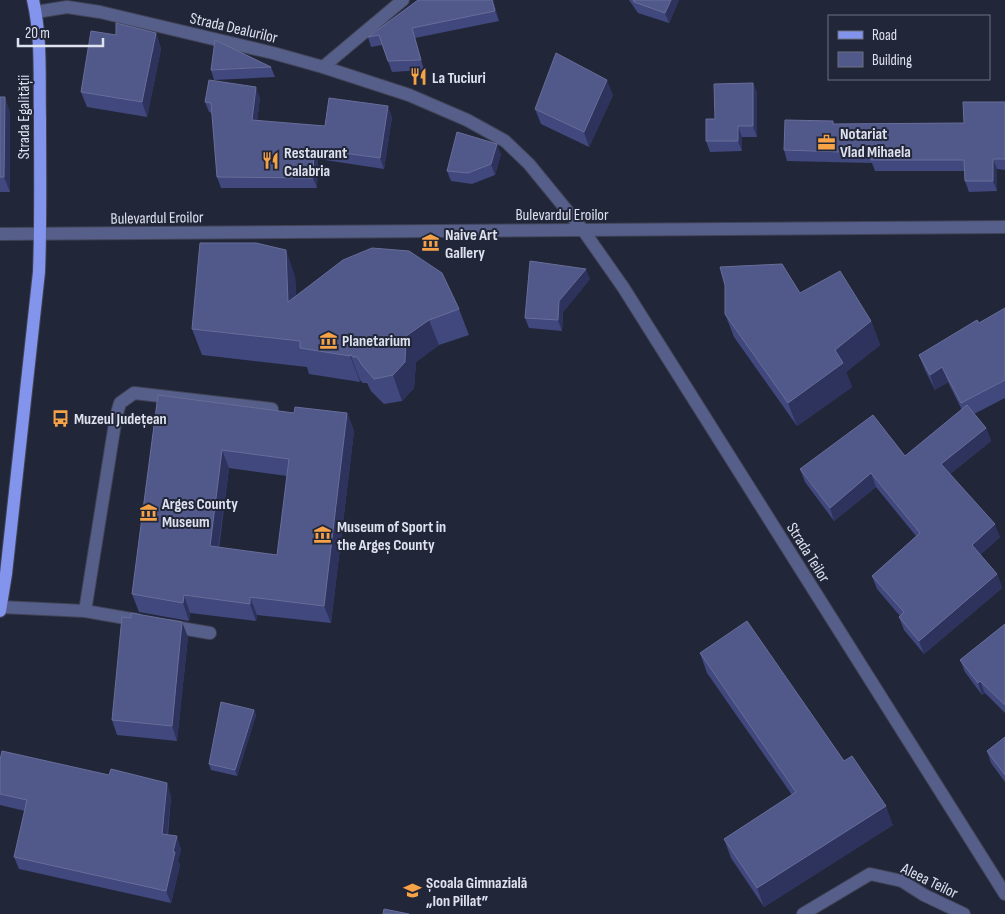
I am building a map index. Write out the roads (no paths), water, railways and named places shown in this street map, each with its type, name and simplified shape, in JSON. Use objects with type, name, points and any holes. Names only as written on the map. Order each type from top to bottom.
[{"type":"main road","name":"Strada Egalității","points":[[0,609],[39,272],[41,233],[39,50],[34,6]]},
{"type":"street","points":[[322,66],[403,0]]},
{"type":"street","name":"Strada Dealurilor","points":[[34,6],[67,7],[100,12],[273,52],[322,66],[408,95],[467,120],[505,141],[529,164],[583,230]]},
{"type":"street","name":"Bulevardul Eroilor","points":[[0,234],[1005,226]]},
{"type":"street","name":"Strada Teilor","points":[[583,230],[623,288],[1005,894]]},
{"type":"street","points":[[85,611],[116,417],[120,403],[134,393],[272,409]]},
{"type":"street","points":[[0,609],[85,611],[210,633]]},
{"type":"street","name":"Aleea Teilor","points":[[803,914],[870,874],[902,881],[924,895],[964,914]]},
{"type":"place","name":"La Tuciuri","points":[[418,77]]},
{"type":"place","name":"Notariat Vlad Mihaela","points":[[826,142]]},
{"type":"place","name":"Restaurant Calabria","points":[[270,161]]},
{"type":"place","name":"Naive Art Gallery","points":[[431,243]]},
{"type":"place","name":"Planetarium","points":[[328,340]]},
{"type":"place","name":"Muzeul Județean","points":[[60,418]]},
{"type":"place","name":"Arges County Museum","points":[[148,512]]},
{"type":"place","name":"Museum of Sport in the Argeș County","points":[[323,535]]},
{"type":"place","name":"Școala Gimnazială „Ion Pillat”","points":[[412,891]]}]
